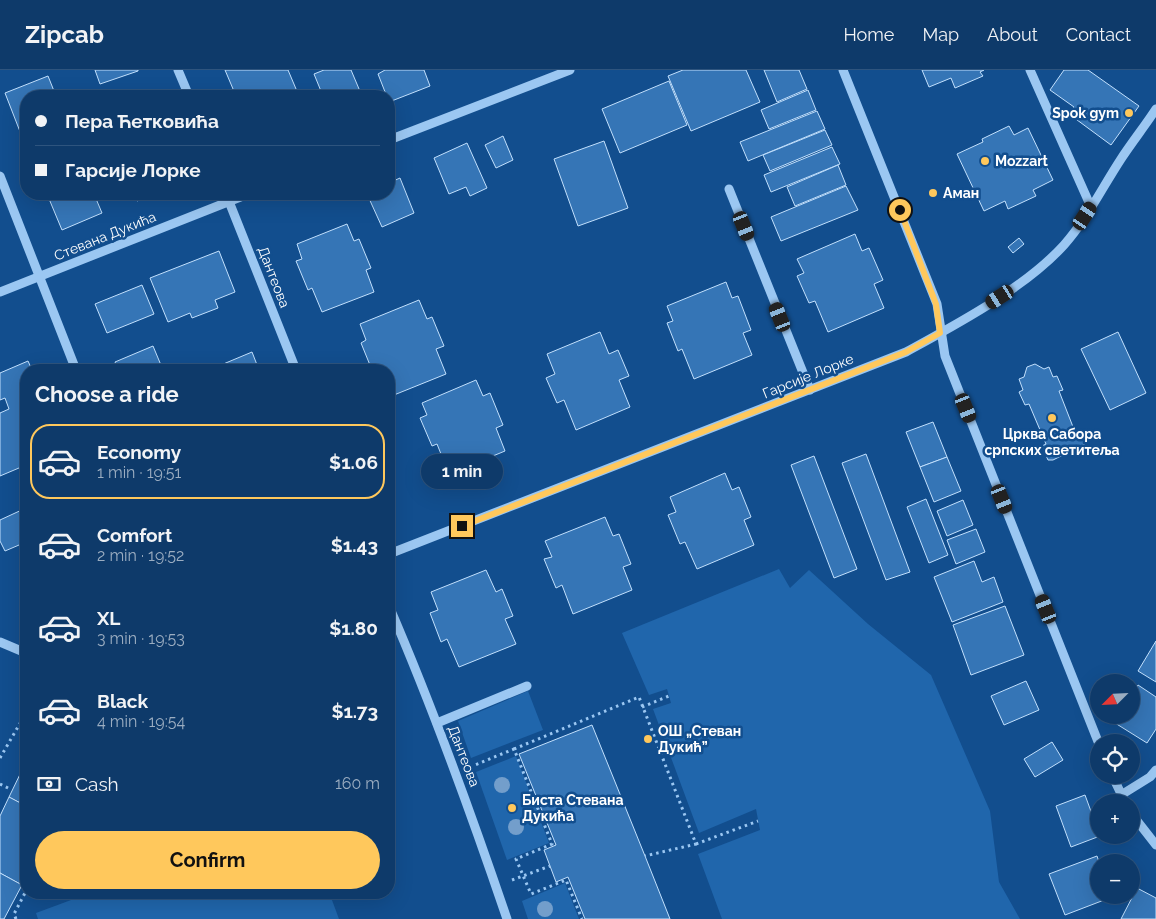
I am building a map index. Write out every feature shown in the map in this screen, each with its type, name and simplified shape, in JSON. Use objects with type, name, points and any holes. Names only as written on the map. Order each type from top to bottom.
[{"type":"street","points":[[178,70],[186,90]]},
{"type":"street","points":[[395,138],[570,70]]},
{"type":"street","points":[[843,70],[936,304],[945,356],[1095,734]]},
{"type":"street","points":[[1030,70],[1091,207]]},
{"type":"street","name":"Гарсије Лорке","points":[[395,552],[906,352],[940,333],[1000,297],[1062,246],[1091,207],[1121,159],[1156,109]]},
{"type":"street","points":[[0,176],[74,364]]},
{"type":"street","points":[[729,190],[810,390]]},
{"type":"street","name":"Стевана Дукића","points":[[0,292],[221,200]]},
{"type":"street","name":"Дантеова","points":[[229,200],[294,364]]},
{"type":"street","name":"Дантеова","points":[[395,621],[437,723],[474,822],[507,919]]},
{"type":"street","points":[[0,642],[20,650]]},
{"type":"street","points":[[437,723],[527,686]]},
{"type":"street","points":[[1129,794],[1156,770]]},
{"type":"street","points":[[1140,824],[1156,844]]},
{"type":"path","points":[[642,707],[669,696]]},
{"type":"path","points":[[470,767],[639,697],[696,844]]},
{"type":"path","points":[[0,758],[20,723]]},
{"type":"path","points":[[514,749],[552,844],[516,859],[531,894],[566,880],[582,919]]},
{"type":"path","points":[[0,784],[10,790]]},
{"type":"path","points":[[645,856],[696,844],[758,821]]},
{"type":"path","points":[[512,880],[550,866]]},
{"type":"path","points":[[16,919],[14,914],[21,899]]},
{"type":"shaded area","points":[[779,569],[790,588],[809,570],[868,624],[931,675],[990,811],[999,882],[1020,919],[722,919],[698,854],[760,830],[756,809],[699,833],[653,709],[671,703],[667,689],[649,695],[622,633]]},
{"type":"shaded area","points":[[528,691],[543,730],[471,758],[458,721]]},
{"type":"shaded area","points":[[516,756],[549,843],[507,860],[476,772]]},
{"type":"shaded area","points":[[565,883],[579,919],[528,919],[522,901]]},
{"type":"shaded area","points":[[74,899],[332,899],[339,919],[38,919],[36,913]]},
{"type":"building","points":[[95,70],[138,70],[138,71],[100,84]]},
{"type":"building","points":[[225,70],[288,70],[296,90],[233,90]]},
{"type":"building","points":[[324,70],[351,70],[359,90],[321,90],[314,74]]},
{"type":"building","points":[[385,70],[424,70],[430,86],[395,100],[395,90],[384,90],[378,74]]},
{"type":"building","points":[[683,70],[746,70],[760,102],[691,131],[668,76]]},
{"type":"building","points":[[764,70],[799,70],[807,89],[777,102]]},
{"type":"building","points":[[922,70],[984,70],[980,72],[983,76],[955,88],[951,78],[929,87]]},
{"type":"building","points":[[1064,70],[1088,70],[1139,106],[1111,145],[1069,114],[1074,107],[1050,90]]},
{"type":"building","points":[[48,76],[54,90],[20,90],[20,132],[5,93]]},
{"type":"building","points":[[669,81],[687,125],[620,153],[602,109]]},
{"type":"building","points":[[808,90],[816,110],[769,129],[761,110]]},
{"type":"building","points":[[817,111],[825,129],[748,161],[740,142]]},
{"type":"building","points":[[1009,126],[1014,135],[1028,128],[1053,180],[1033,190],[1036,196],[1008,209],[1005,201],[984,211],[957,154],[983,142],[982,139]]},
{"type":"building","points":[[825,130],[832,145],[770,171],[763,155]]},
{"type":"building","points":[[503,136],[513,160],[496,168],[485,145]]},
{"type":"building","points":[[604,141],[628,208],[578,226],[554,159]]},
{"type":"building","points":[[467,143],[487,188],[470,196],[466,187],[449,194],[434,158]]},
{"type":"building","points":[[832,147],[840,164],[771,192],[764,175]]},
{"type":"building","points":[[838,165],[846,185],[795,206],[787,187]]},
{"type":"building","points":[[400,178],[414,213],[382,227],[370,200],[395,200],[395,180]]},
{"type":"building","points":[[846,186],[858,210],[781,241],[771,217]]},
{"type":"building","points":[[50,200],[97,200],[102,213],[62,230]]},
{"type":"building","points":[[347,224],[354,241],[359,239],[371,268],[366,270],[374,292],[322,312],[312,288],[308,290],[296,261],[302,259],[297,244]]},
{"type":"building","points":[[855,234],[862,251],[869,248],[883,280],[874,284],[884,308],[828,332],[815,301],[809,303],[797,276],[804,273],[797,259]]},
{"type":"building","points":[[1019,238],[1024,244],[1013,253],[1008,247]]},
{"type":"building","points":[[219,251],[235,292],[215,300],[218,308],[192,318],[190,313],[168,322],[150,278]]},
{"type":"building","points":[[726,282],[732,298],[738,296],[751,330],[743,333],[752,355],[694,379],[682,349],[678,351],[667,323],[673,321],[667,306]]},
{"type":"building","points":[[142,285],[154,314],[107,333],[95,304]]},
{"type":"building","points":[[419,300],[427,319],[432,317],[444,346],[436,349],[446,374],[395,395],[395,364],[370,364],[361,343],[366,340],[360,324]]},
{"type":"building","points":[[600,332],[609,354],[618,350],[629,376],[619,380],[630,407],[576,430],[564,400],[557,403],[546,378],[555,374],[547,354]]},
{"type":"building","points":[[1118,332],[1146,393],[1110,410],[1081,349]]},
{"type":"building","points":[[153,346],[160,364],[116,364],[115,362]]},
{"type":"building","points":[[252,352],[257,364],[223,364]]},
{"type":"building","points":[[20,364],[20,468],[0,476],[0,413],[9,409],[5,398],[0,400],[0,373]]},
{"type":"building","name":"Црква Сабора српских светитеља","points":[[1035,364],[1044,369],[1049,367],[1053,377],[1057,376],[1063,390],[1059,391],[1075,432],[1080,430],[1085,444],[1053,460],[1048,460],[1042,446],[1046,444],[1029,404],[1025,405],[1019,392],[1023,390],[1019,379],[1024,377],[1027,367]]},
{"type":"building","points":[[476,380],[483,396],[490,393],[503,425],[496,428],[505,451],[449,474],[437,444],[432,446],[420,418],[427,415],[422,403]]},
{"type":"building","points":[[933,422],[947,457],[920,467],[906,432]]},
{"type":"building","points":[[866,454],[910,572],[886,580],[842,463]]},
{"type":"building","points":[[814,456],[857,569],[834,578],[791,465]]},
{"type":"building","points":[[947,457],[961,491],[934,502],[920,467]]},
{"type":"building","points":[[725,473],[732,490],[739,487],[751,517],[744,520],[754,545],[697,569],[685,542],[680,544],[668,515],[676,512],[670,497]]},
{"type":"building","points":[[926,499],[948,555],[929,563],[907,507]]},
{"type":"building","points":[[963,500],[973,525],[947,536],[937,511]]},
{"type":"building","points":[[20,511],[20,545],[5,551],[0,541],[0,520]]},
{"type":"building","points":[[605,517],[613,536],[619,534],[631,564],[623,567],[632,590],[573,614],[562,585],[556,588],[544,559],[552,557],[545,541]]},
{"type":"building","points":[[976,529],[985,552],[956,564],[947,540]]},
{"type":"building","points":[[974,561],[982,582],[994,577],[1003,602],[952,622],[934,577]]},
{"type":"building","points":[[486,570],[496,592],[502,589],[513,616],[505,619],[516,644],[459,667],[447,639],[441,642],[430,613],[438,610],[431,592]]},
{"type":"building","points":[[1005,606],[1024,655],[971,675],[953,625]]},
{"type":"building","points":[[1156,641],[1156,682],[1138,671]]},
{"type":"building","points":[[1026,681],[1039,710],[1004,725],[991,696]]},
{"type":"building","points":[[1140,686],[1156,697],[1156,729],[1147,743],[1140,739],[1140,734],[1133,734],[1117,724],[1140,724]]},
{"type":"building","points":[[592,725],[670,919],[585,919],[568,877],[556,882],[544,850],[556,845],[519,754]]},
{"type":"building","points":[[1052,742],[1063,760],[1035,777],[1024,759]]},
{"type":"building","points":[[20,774],[20,803],[9,797]]},
{"type":"building","points":[[1085,795],[1090,809],[1090,840],[1071,847],[1056,806]]},
{"type":"building","points":[[9,797],[20,803],[20,884],[0,873],[0,816]]},
{"type":"building","points":[[1090,859],[1090,904],[1094,904],[1065,915],[1049,874]]},
{"type":"building","points":[[0,873],[20,884],[20,889],[4,919],[0,919]]},
{"type":"building","points":[[1140,890],[1156,898],[1156,919],[1121,919],[1129,904],[1140,904]]},
{"type":"place","name":"Spok gym","points":[[1129,113]]},
{"type":"place","name":"Mozzart","points":[[985,161]]},
{"type":"place","name":"Аман","points":[[933,193]]},
{"type":"place","name":"Црква Сабора српских светитеља","points":[[1052,418]]},
{"type":"place","name":"ОШ „Стеван Дукић”","points":[[648,739]]},
{"type":"place","name":"Биста Стевана Дукића","points":[[512,808]]},
{"type":"route","points":[[462,526],[906,352],[940,333],[940,315],[900,210]]}]
